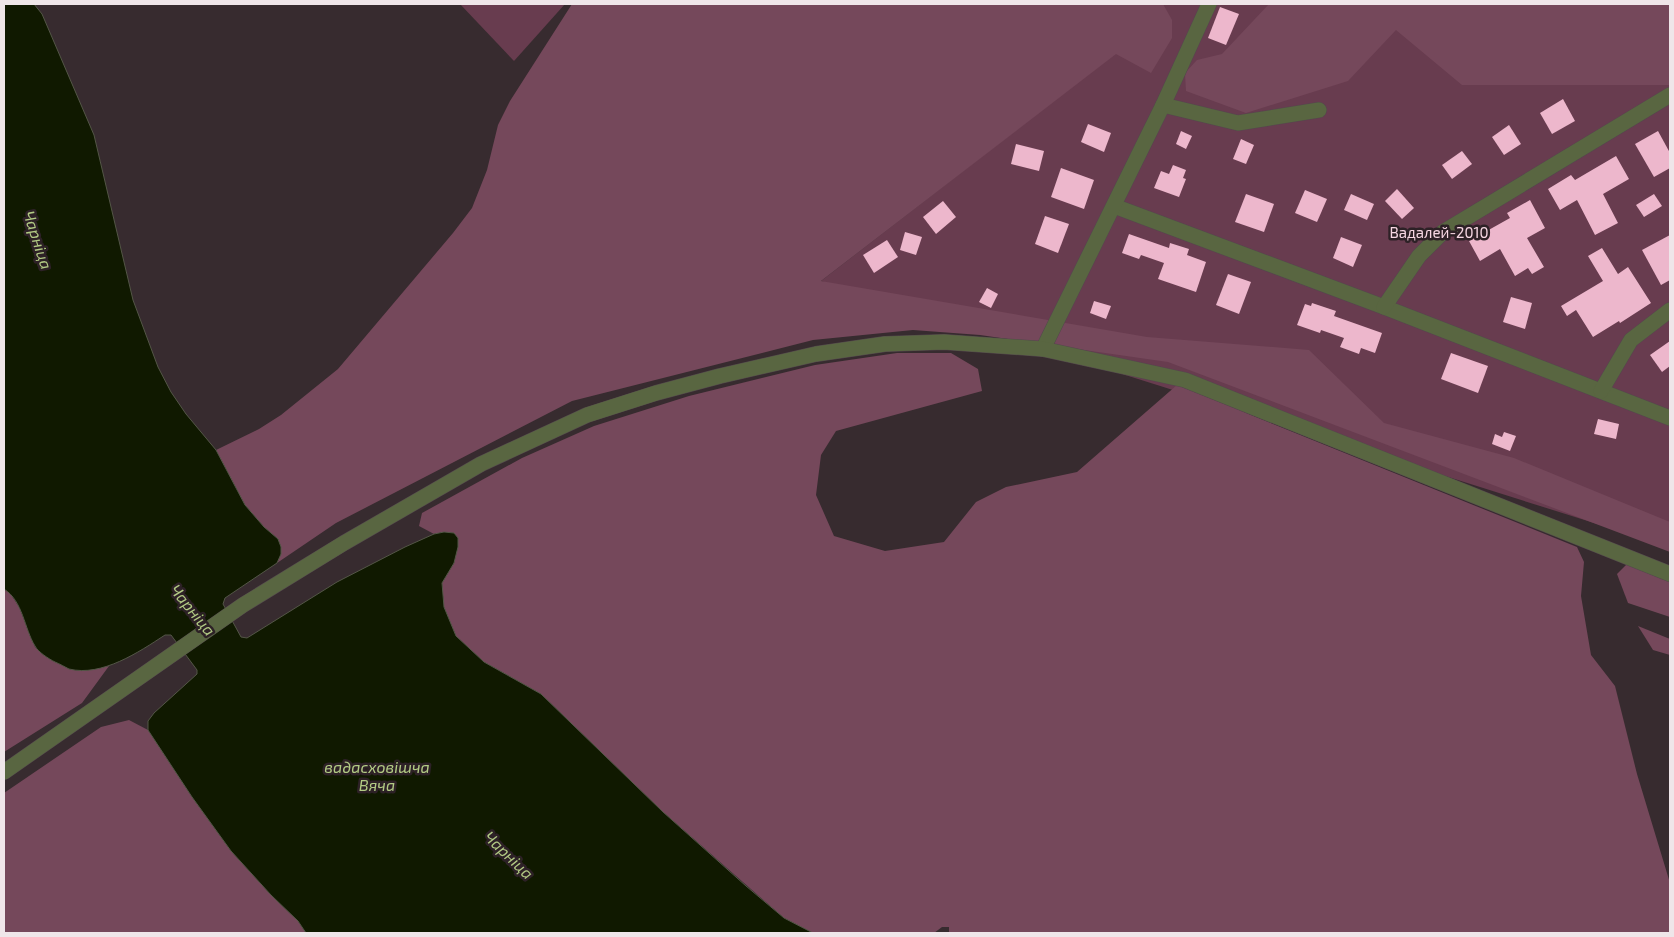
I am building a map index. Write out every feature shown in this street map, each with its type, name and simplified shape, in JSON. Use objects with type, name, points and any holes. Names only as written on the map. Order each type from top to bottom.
[{"type":"street","points":[[1043,349],[1163,105],[1209,4]]},
{"type":"street","points":[[1384,307],[1419,256],[1443,232],[1670,95]]},
{"type":"street","points":[[1163,105],[1238,123],[1319,110]]},
{"type":"street","points":[[1114,206],[1384,307],[1670,418]]},
{"type":"street","points":[[1601,391],[1631,340],[1670,310]]},
{"type":"street","points":[[4,772],[243,605],[344,542],[480,464],[587,415],[656,393],[816,354],[885,344],[944,342],[1043,349],[1184,380],[1670,574]]},
{"type":"green space","points":[[460,4],[565,4],[514,61]]},
{"type":"green space","name":"Вадалей-2010","points":[[1122,4],[1670,4],[1670,547],[821,281],[1107,60]]},
{"type":"shaded area","points":[[572,4],[1163,4],[1172,20],[1172,38],[1151,73],[1116,54],[821,281],[1147,337],[1309,350],[1384,423],[1514,458],[1670,522],[1670,552],[1168,362],[980,335],[913,330],[813,340],[572,401],[336,523],[277,563],[281,554],[278,539],[264,527],[245,505],[216,450],[259,429],[281,415],[338,369],[453,233],[472,208],[487,170],[498,125],[510,101]]},
{"type":"shaded area","points":[[1269,4],[1670,4],[1670,85],[1462,85],[1396,30],[1348,81],[1246,113],[1186,91],[1185,73],[1197,60],[1222,54]]},
{"type":"shaded area","points":[[897,353],[951,353],[978,369],[982,391],[836,431],[821,455],[816,495],[834,536],[885,551],[944,542],[976,502],[1006,487],[1077,472],[1177,385],[1577,547],[1584,562],[1581,596],[1591,655],[1615,686],[1637,774],[1670,883],[1670,933],[949,933],[949,927],[942,927],[934,933],[813,933],[784,918],[663,812],[541,694],[484,662],[456,636],[444,607],[442,583],[454,563],[458,538],[453,533],[434,534],[419,526],[422,513],[522,458],[594,426],[689,396],[815,365]]},
{"type":"shaded area","points":[[1627,564],[1670,581],[1670,617],[1628,603],[1617,574]]},
{"type":"shaded area","points":[[4,589],[10,593],[19,607],[35,647],[52,660],[69,668],[88,669],[109,666],[82,703],[4,752]]},
{"type":"shaded area","points":[[1638,626],[1670,639],[1670,655],[1653,650]]},
{"type":"shaded area","points":[[129,720],[148,730],[192,797],[231,851],[271,895],[298,921],[306,933],[4,933],[4,793],[101,727]]},
{"type":"water","name":"вадасховішча Вяча","points":[[4,4],[34,4],[42,14],[94,135],[133,300],[158,367],[171,392],[186,414],[216,450],[245,505],[264,527],[278,539],[281,547],[281,554],[277,563],[225,598],[223,604],[241,637],[247,638],[337,582],[405,547],[434,534],[454,533],[458,538],[458,547],[454,563],[442,583],[444,607],[456,636],[484,662],[541,694],[663,812],[746,886],[784,918],[813,933],[306,933],[298,921],[271,895],[231,851],[192,797],[148,730],[148,721],[154,713],[197,674],[197,670],[171,635],[165,635],[144,649],[120,661],[107,666],[82,671],[69,669],[50,659],[36,648],[15,600],[4,589]]},
{"type":"building","points":[[1220,7],[1239,14],[1226,45],[1208,38]]},
{"type":"building","points":[[1563,99],[1575,121],[1552,134],[1540,113]]},
{"type":"building","points":[[1088,124],[1111,133],[1104,152],[1081,142]]},
{"type":"building","points":[[1509,125],[1521,144],[1504,155],[1492,137]]},
{"type":"building","points":[[1181,131],[1192,136],[1186,149],[1176,144]]},
{"type":"building","points":[[1658,131],[1670,153],[1670,168],[1654,177],[1635,144]]},
{"type":"building","points":[[1241,139],[1254,145],[1246,164],[1233,159]]},
{"type":"building","points":[[1016,144],[1044,151],[1039,171],[1011,164]]},
{"type":"building","points":[[1462,151],[1472,164],[1452,179],[1442,165]]},
{"type":"building","points":[[1616,156],[1629,179],[1603,194],[1618,223],[1595,235],[1577,200],[1560,210],[1548,189],[1571,175],[1575,180]]},
{"type":"building","points":[[1173,165],[1186,170],[1183,178],[1186,179],[1179,197],[1154,188],[1161,171],[1169,174]]},
{"type":"building","points":[[1061,168],[1094,180],[1084,209],[1051,197]]},
{"type":"building","points":[[1397,189],[1414,208],[1402,219],[1385,201]]},
{"type":"building","points":[[1305,190],[1327,199],[1317,222],[1295,213]]},
{"type":"building","points":[[1246,194],[1274,204],[1264,232],[1235,222]]},
{"type":"building","points":[[1351,194],[1374,204],[1367,220],[1344,210]]},
{"type":"building","points":[[1654,194],[1662,206],[1644,217],[1636,205]]},
{"type":"building","points":[[1530,200],[1545,228],[1527,238],[1544,267],[1532,274],[1528,268],[1515,276],[1500,249],[1480,261],[1469,241],[1510,218],[1507,213]]},
{"type":"building","points":[[943,201],[956,217],[936,234],[923,217]]},
{"type":"building","points":[[1045,216],[1069,224],[1058,253],[1035,244]]},
{"type":"building","points":[[905,232],[922,237],[916,255],[900,250]]},
{"type":"building","points":[[1129,234],[1169,248],[1170,243],[1189,249],[1187,255],[1206,262],[1196,292],[1158,279],[1164,263],[1141,255],[1139,259],[1122,253]]},
{"type":"building","points":[[1670,235],[1670,280],[1661,285],[1642,250]]},
{"type":"building","points":[[1341,237],[1362,245],[1353,267],[1333,258]]},
{"type":"building","points":[[887,240],[898,257],[874,273],[863,255]]},
{"type":"building","points":[[1602,248],[1618,274],[1628,267],[1651,303],[1620,323],[1619,321],[1593,337],[1576,310],[1567,316],[1561,306],[1603,281],[1588,256]]},
{"type":"building","points":[[1228,274],[1251,282],[1239,314],[1216,305]]},
{"type":"building","points":[[987,288],[998,294],[991,308],[979,302]]},
{"type":"building","points":[[1511,297],[1532,303],[1525,329],[1503,322]]},
{"type":"building","points":[[1094,301],[1111,306],[1106,319],[1090,313]]},
{"type":"building","points":[[1312,303],[1336,311],[1334,316],[1382,333],[1375,353],[1361,348],[1359,354],[1340,347],[1344,338],[1321,330],[1320,333],[1297,325],[1305,304],[1311,306]]},
{"type":"building","points":[[1670,341],[1670,366],[1662,372],[1650,355]]},
{"type":"building","points":[[1451,353],[1488,366],[1478,393],[1441,379]]},
{"type":"building","points":[[1598,419],[1619,424],[1616,439],[1594,434]]},
{"type":"building","points":[[1504,432],[1516,436],[1510,451],[1492,444],[1495,434],[1502,437]]},
{"type":"water label","name":"Чарніца","points":[[38,240]]},
{"type":"water label","name":"Чарніца","points":[[193,610]]},
{"type":"water label","name":"Чарніца","points":[[509,855]]}]
